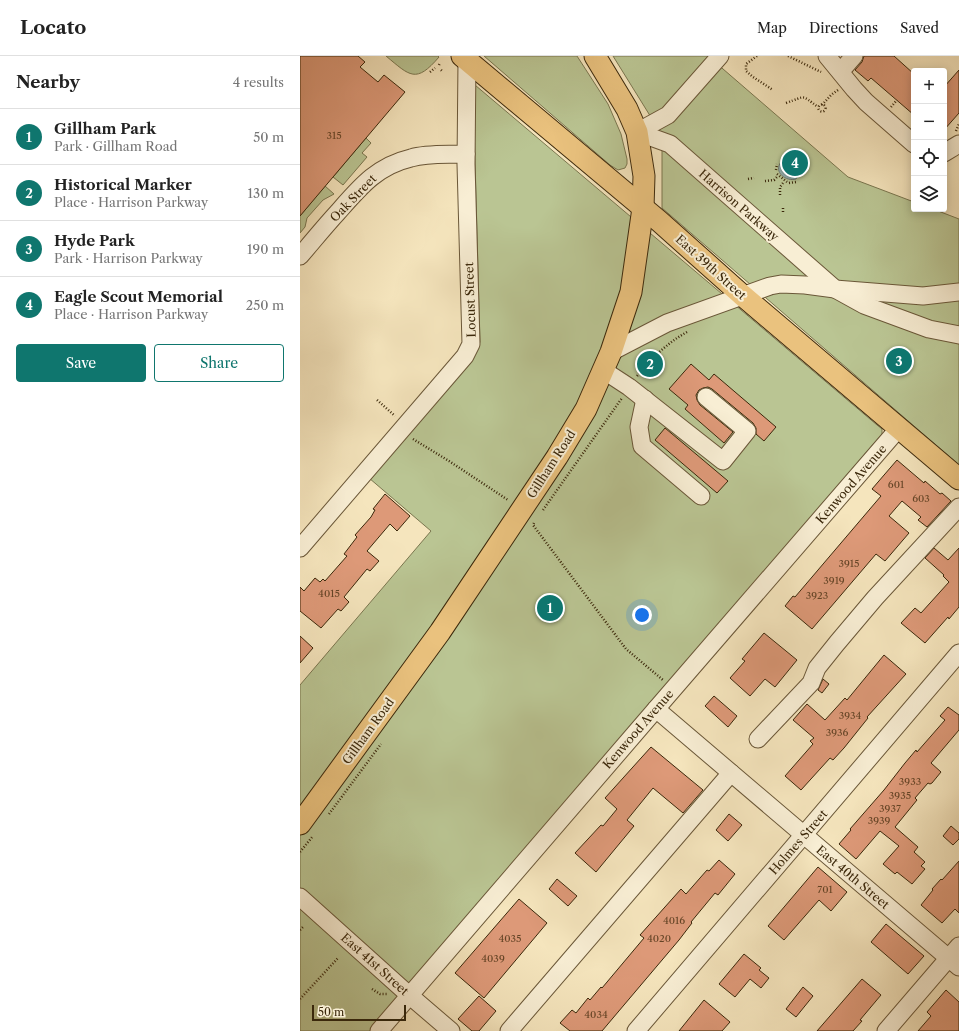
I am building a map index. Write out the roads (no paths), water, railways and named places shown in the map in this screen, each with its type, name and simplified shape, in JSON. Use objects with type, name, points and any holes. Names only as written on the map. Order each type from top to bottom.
[{"type":"main road","name":"Gillham Road","points":[[307,829],[558,457],[586,410],[607,361],[631,292],[643,208],[644,176],[637,132],[627,109],[596,56]]},
{"type":"main road","name":"East 39th Street","points":[[464,58],[643,208],[742,295],[959,479]]},
{"type":"street","points":[[637,132],[668,115],[720,56]]},
{"type":"street","points":[[827,56],[866,102],[911,141]]},
{"type":"street","points":[[840,72],[854,56]]},
{"type":"street","name":"Locust Street","points":[[300,548],[465,356],[471,344],[464,58]]},
{"type":"street","name":"Harrison Parkway","points":[[637,132],[670,144],[835,289],[864,305],[928,329],[959,335]]},
{"type":"street","points":[[947,151],[959,144]]},
{"type":"street","name":"Oak Street","points":[[300,256],[362,185],[379,171],[398,162],[425,155],[466,154]]},
{"type":"street","name":"Harrison Parkway","points":[[607,361],[668,323],[770,286],[781,284],[806,285],[835,289]]},
{"type":"street","points":[[835,289],[923,296],[959,292]]},
{"type":"street","points":[[607,361],[629,386],[723,461],[746,431],[706,397]]},
{"type":"street","points":[[645,399],[639,427],[642,446],[701,496]]},
{"type":"street","name":"Kenwood Avenue","points":[[379,1031],[656,708],[900,428]]},
{"type":"street","points":[[758,739],[811,683],[817,668],[875,598],[959,507]]},
{"type":"street","name":"Holmes Street","points":[[636,1031],[959,653]]},
{"type":"street","name":"East 40th Street","points":[[656,708],[804,835],[955,957]]},
{"type":"street","points":[[509,1031],[731,773]]},
{"type":"street","name":"East 41st Street","points":[[300,897],[451,1031]]},
{"type":"street","points":[[886,1031],[955,957]]},
{"type":"water","points":[[781,162],[785,164],[787,173],[791,175],[798,175],[796,179],[792,180],[785,178],[780,173],[779,166]]},
{"type":"place","name":"Eagle Scout Memorial","points":[[795,163]]},
{"type":"place","name":"Hyde Park","points":[[899,361]]},
{"type":"place","name":"Historical Marker","points":[[650,364]]},
{"type":"place","name":"Gillham Park","points":[[550,608]]}]
